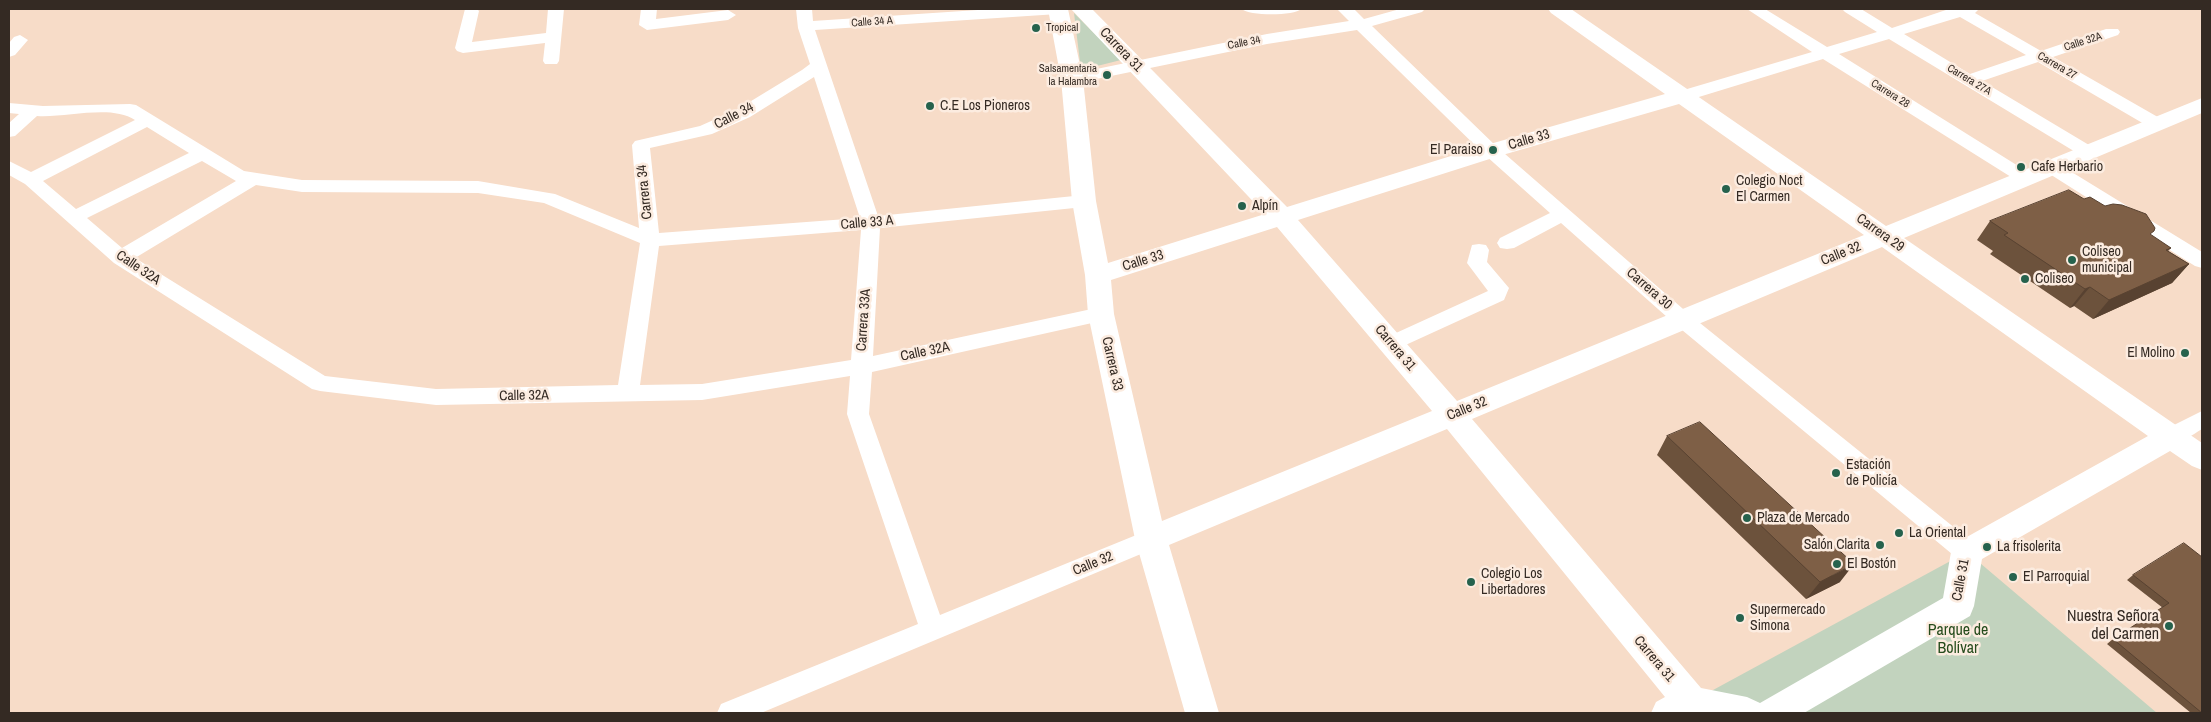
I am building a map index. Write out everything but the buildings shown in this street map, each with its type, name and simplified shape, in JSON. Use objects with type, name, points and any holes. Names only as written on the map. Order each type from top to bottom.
[{"type":"street","points":[[551,61],[556,9]]},
{"type":"street","points":[[649,9],[647,25],[728,15]]},
{"type":"street","name":"Calle 34 A","points":[[805,18],[1058,9]]},
{"type":"street","name":"Carrera 33","points":[[1058,9],[1072,80],[1084,201],[1098,275],[1101,314],[1151,540],[1202,713]]},
{"type":"street","name":"Carrera 31","points":[[1082,9],[1283,218],[1392,343],[1452,415],[1679,708]]},
{"type":"street","points":[[1267,39],[1250,9],[1293,9]]},
{"type":"street","name":"Carrera 30","points":[[1346,9],[1490,151],[1683,320],[1967,552]]},
{"type":"street","name":"Calle 34","points":[[1072,80],[1136,64],[1267,39],[1362,24],[1417,9]]},
{"type":"street","name":"Carrera 29","points":[[1558,9],[2202,458]]},
{"type":"street","name":"Carrera 28","points":[[1755,9],[2024,178]]},
{"type":"street","name":"Carrera 27A","points":[[1850,9],[2088,152]]},
{"type":"street","name":"Calle 33","points":[[1098,275],[1490,151],[1826,54],[1888,32],[1963,10]]},
{"type":"street","name":"Carrera 27","points":[[1963,10],[2156,124]]},
{"type":"street","points":[[472,11],[463,48],[553,37]]},
{"type":"street","name":"Carrera 33A","points":[[805,18],[818,65],[871,223],[858,414],[933,630]]},
{"type":"street","name":"Calle 32A","points":[[1969,80],[2112,32]]},
{"type":"street","points":[[9,52],[20,40]]},
{"type":"street","name":"Calle 34","points":[[640,145],[706,130],[744,113],[808,74],[818,65]]},
{"type":"street","name":"Calle 32","points":[[731,713],[2202,105]]},
{"type":"street","points":[[9,108],[33,110],[130,109],[239,176],[302,186],[362,188],[478,187],[548,198],[650,240]]},
{"type":"street","points":[[9,132],[33,110]]},
{"type":"street","points":[[31,180],[148,120]]},
{"type":"street","name":"Carrera 34","points":[[628,394],[650,240],[640,145]]},
{"type":"street","points":[[74,217],[203,154]]},
{"type":"street","name":"Calle 32A","points":[[9,167],[31,180],[121,258],[320,383],[436,397],[702,392],[861,366],[1101,314]]},
{"type":"street","points":[[2051,167],[2202,261]]},
{"type":"street","points":[[121,258],[254,178]]},
{"type":"street","name":"Calle 33 A","points":[[650,240],[871,223],[1084,201]]},
{"type":"street","points":[[1507,243],[1563,214]]},
{"type":"street","points":[[1392,343],[1497,295],[1499,288],[1496,282],[1477,263],[1479,250]]},
{"type":"street","name":"Calle 31","points":[[1773,713],[1958,606],[1967,552],[2202,419]]},
{"type":"street","points":[[1679,708],[1746,713]]},
{"type":"green space","points":[[1074,13],[1121,60],[1081,70]]},
{"type":"green space","name":"Parque de Bolívar","points":[[1967,552],[2157,713],[1700,713],[1691,702]]},
{"type":"place","name":"Tropical","points":[[1036,28]]},
{"type":"place","name":"Salsamentaria la Halambra","points":[[1107,75]]},
{"type":"place","name":"C.E Los Pioneros","points":[[930,106]]},
{"type":"place","name":"El Paraiso","points":[[1493,150]]},
{"type":"place","name":"Cafe Herbario","points":[[2021,167]]},
{"type":"place","name":"Colegio Noct El Carmen","points":[[1726,189]]},
{"type":"place","name":"Alpín","points":[[1242,206]]},
{"type":"place","name":"Coliseo municipal","points":[[2072,260]]},
{"type":"place","name":"Coliseo","points":[[2025,279]]},
{"type":"place","name":"El Molino","points":[[2185,353]]},
{"type":"place","name":"Estación de Policía","points":[[1836,473]]},
{"type":"place","name":"Plaza de Mercado","points":[[1747,518]]},
{"type":"place","name":"La Oriental","points":[[1899,533]]},
{"type":"place","name":"Salón Clarita","points":[[1880,545]]},
{"type":"place","name":"La frisolerita","points":[[1987,547]]},
{"type":"place","name":"El Bostón","points":[[1837,564]]},
{"type":"place","name":"El Parroquial","points":[[2013,577]]},
{"type":"place","name":"Colegio Los Libertadores","points":[[1471,582]]},
{"type":"place","name":"Supermercado Simona","points":[[1740,618]]},
{"type":"place","name":"Nuestra Señora del Carmen","points":[[2169,626]]}]
